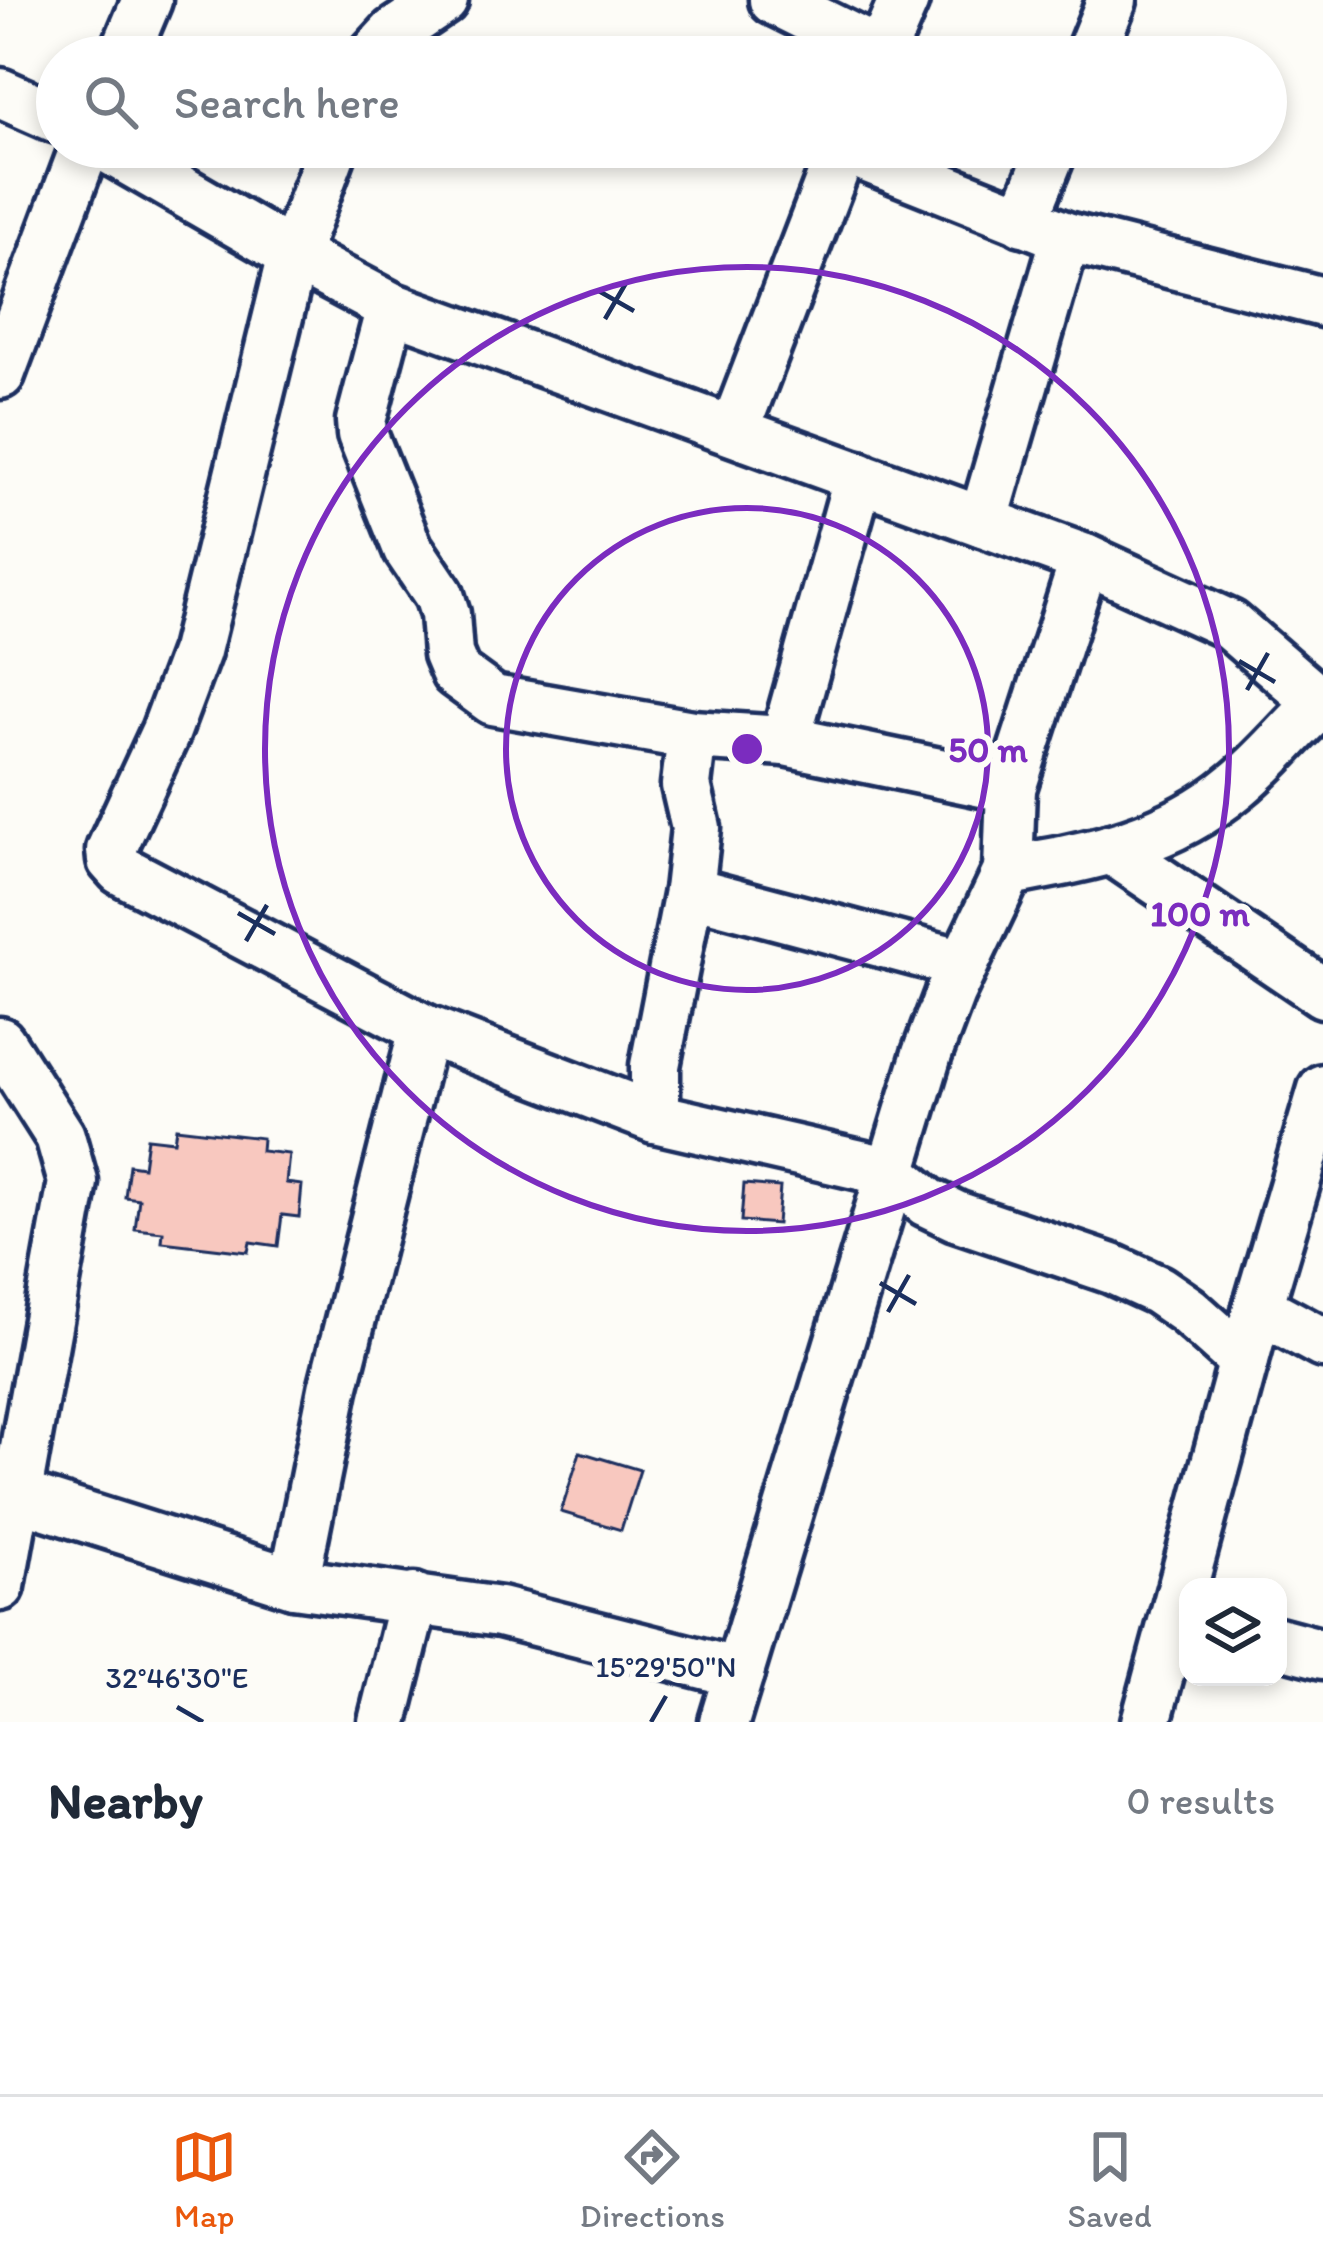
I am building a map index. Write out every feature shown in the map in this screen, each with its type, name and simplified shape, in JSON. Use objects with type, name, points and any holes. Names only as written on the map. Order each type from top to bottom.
[{"type":"street","points":[[132,36],[148,0]]},
{"type":"street","points":[[391,36],[443,0]]},
{"type":"street","points":[[774,0],[843,36]]},
{"type":"street","points":[[888,36],[904,0]]},
{"type":"street","points":[[1097,36],[1112,0]]},
{"type":"street","points":[[0,93],[36,109]]},
{"type":"street","points":[[0,374],[77,168]]},
{"type":"street","points":[[142,168],[391,307],[1085,559],[1196,607],[1230,626],[1322,702],[1239,784],[1154,838],[1007,871]]},
{"type":"street","points":[[325,168],[293,255],[196,651],[166,731],[111,850],[112,860],[121,870],[424,1029],[656,1118],[891,1172],[927,1202],[956,1216],[1112,1269],[1187,1310],[1244,1361]]},
{"type":"street","points":[[734,431],[835,168]]},
{"type":"street","points":[[895,168],[1045,229],[1323,302]]},
{"type":"street","points":[[983,522],[1045,229],[1051,168]]},
{"type":"street","points":[[391,307],[361,421],[362,434],[408,549],[439,596],[448,654],[456,673],[493,700],[692,736],[785,741],[1012,788]]},
{"type":"street","points":[[785,741],[859,476]]},
{"type":"street","points":[[724,1722],[927,1054],[1007,871],[1012,788],[1085,559]]},
{"type":"street","points":[[656,1118],[655,1066],[689,891],[696,828],[686,785],[692,736]]},
{"type":"street","points":[[1111,849],[1321,985]]},
{"type":"street","points":[[689,891],[964,964]]},
{"type":"street","points":[[294,1583],[333,1389],[424,1029]]},
{"type":"street","points":[[0,1042],[60,1136],[73,1182],[9,1494],[0,1586]]},
{"type":"street","points":[[1191,1578],[1258,1308],[1323,1090]]},
{"type":"street","points":[[1258,1308],[1323,1343]]},
{"type":"street","points":[[9,1494],[294,1583],[500,1612],[739,1673]]},
{"type":"street","points":[[383,1722],[414,1598]]},
{"type":"street","points":[[1146,1722],[1179,1625]]},
{"type":"street","points":[[1287,1644],[1323,1654]]},
{"type":"building","points":[[176,1128],[262,1138],[261,1151],[289,1154],[286,1183],[302,1185],[299,1217],[282,1215],[278,1246],[250,1242],[248,1252],[162,1242],[163,1232],[135,1229],[139,1199],[125,1197],[129,1165],[143,1167],[147,1138],[174,1141]]},
{"type":"building","points":[[744,1184],[780,1187],[777,1224],[741,1221]]},
{"type":"building","points":[[580,1452],[640,1470],[621,1530],[561,1512]]}]
